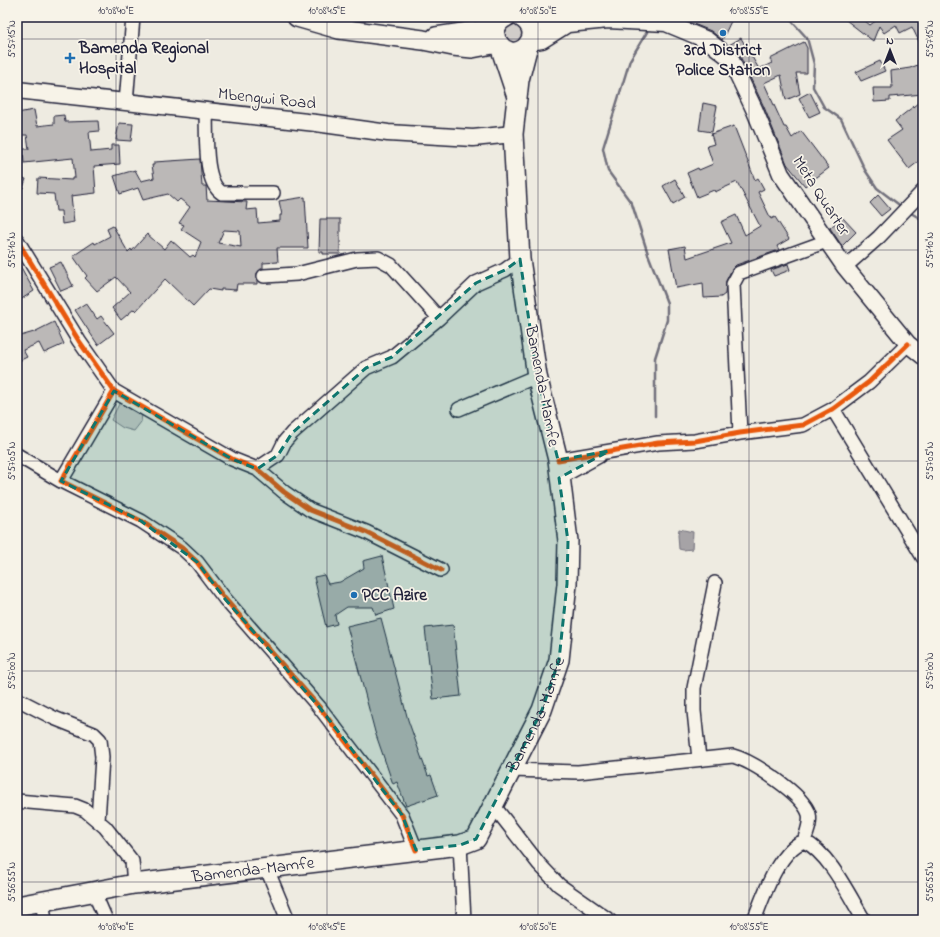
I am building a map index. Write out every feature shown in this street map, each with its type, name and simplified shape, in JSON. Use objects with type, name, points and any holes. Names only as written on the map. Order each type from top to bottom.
[{"type":"highway","points":[[297,17],[339,29],[423,40],[502,28],[511,52],[518,52],[529,43]]},
{"type":"highway","name":"Bamenda-Mamfe","points":[[17,906],[93,890],[134,884],[460,845],[476,840],[495,807],[511,770],[542,710],[559,660],[567,584],[568,541],[558,469],[537,376],[520,259],[513,134],[516,95],[532,32],[525,19]]},
{"type":"highway","name":"Bamenda-Mamfe","points":[[502,28],[516,95]]},
{"type":"main road","points":[[525,19],[569,23]]},
{"type":"main road","name":"Meta Quarter","points":[[569,23],[608,20],[666,23],[707,40],[730,58],[755,111],[781,174],[845,267],[908,344],[923,356]]},
{"type":"main road","points":[[529,43],[542,40],[569,23]]},
{"type":"main road","name":"Mbengwi Road","points":[[17,90],[316,123],[388,133],[473,138],[513,134]]},
{"type":"street","points":[[126,103],[133,17]]},
{"type":"street","points":[[206,111],[209,170],[217,190],[222,194],[274,193]]},
{"type":"street","points":[[845,267],[879,237],[923,191]]},
{"type":"street","points":[[17,240],[79,341],[114,391],[232,459],[257,469],[284,492],[310,510],[366,532],[440,570]]},
{"type":"street","points":[[740,433],[733,284],[739,273],[827,241]]},
{"type":"street","points":[[264,276],[297,274],[357,259],[378,258],[390,265],[438,318]]},
{"type":"street","points":[[257,469],[278,455],[285,441],[292,433],[366,368],[392,356],[438,318],[476,283],[505,270],[520,259]]},
{"type":"street","points":[[558,469],[609,451],[658,443],[695,441],[740,433],[803,425],[833,409],[869,382],[908,344]]},
{"type":"street","points":[[459,410],[537,376]]},
{"type":"street","points":[[61,481],[114,391]]},
{"type":"street","points":[[833,409],[923,557]]},
{"type":"street","points":[[558,469],[609,451]]},
{"type":"street","points":[[17,455],[61,481],[141,521],[168,538],[197,562],[225,599],[320,708],[402,815],[416,850]]},
{"type":"street","points":[[700,759],[694,711],[694,688],[715,584]]},
{"type":"street","points":[[17,699],[54,718],[94,734],[100,740],[102,757],[98,821]]},
{"type":"street","points":[[511,770],[578,772],[733,756],[744,759],[796,795],[809,815],[810,821],[804,841]]},
{"type":"street","points":[[17,801],[75,806],[85,810],[98,821],[132,861],[134,884]]},
{"type":"street","points":[[495,807],[539,864],[559,885],[610,920]]},
{"type":"street","points":[[754,920],[762,898],[782,859],[796,844],[804,841],[814,846],[837,875],[864,920]]},
{"type":"street","points":[[460,845],[464,920]]},
{"type":"street","points":[[267,869],[288,920]]},
{"type":"street","points":[[93,890],[106,920]]},
{"type":"street","points":[[42,900],[45,920]]},
{"type":"highlighted area","points":[[520,259],[537,376],[558,460],[609,451],[559,478],[568,541],[567,584],[559,660],[542,710],[476,839],[460,845],[416,850],[402,815],[320,708],[225,599],[197,562],[141,521],[61,481],[114,391],[232,459],[257,469],[278,455],[292,433],[366,368],[392,357],[476,283],[505,270]]},
{"type":"shaded area","points":[[512,22],[519,23],[526,36],[514,45],[505,39],[504,29]]},
{"type":"shaded area","points":[[120,402],[142,414],[141,422],[134,431],[123,428],[111,420]]},
{"type":"shaded area","points":[[679,529],[693,532],[692,549],[679,549]]},
{"type":"building","points":[[676,17],[733,17],[722,40],[711,31]]},
{"type":"building","points":[[842,17],[860,17],[870,25],[881,17],[919,17],[923,25],[923,50],[912,27],[900,33],[896,25],[884,33],[879,26],[873,41]]},
{"type":"building","points":[[741,38],[759,69],[772,63],[770,59],[804,42],[807,48],[807,73],[796,73],[800,94],[786,100],[781,75],[764,83],[784,127],[786,127],[792,138],[801,131],[829,168],[805,186],[787,164],[764,107],[739,54],[729,45]]},
{"type":"building","points":[[880,61],[885,71],[861,81],[856,72]]},
{"type":"building","points":[[923,63],[923,94],[890,97],[890,101],[874,102],[873,88],[892,88],[891,71],[910,68]]},
{"type":"building","points":[[810,92],[820,112],[809,117],[799,98]]},
{"type":"building","points":[[923,99],[923,158],[909,169],[887,140],[902,130],[895,121]]},
{"type":"building","points":[[703,103],[717,106],[712,132],[699,130]]},
{"type":"building","points":[[34,110],[37,126],[54,124],[54,116],[64,115],[65,122],[98,121],[99,131],[89,132],[91,152],[111,150],[111,145],[119,145],[120,164],[94,166],[96,193],[71,196],[74,222],[62,224],[61,211],[56,211],[54,194],[37,193],[38,178],[72,180],[72,178],[75,178],[73,158],[24,163],[23,149],[29,149],[27,135],[17,135],[17,113]]},
{"type":"building","points":[[119,123],[133,124],[131,141],[116,140]]},
{"type":"building","points":[[734,126],[755,180],[758,178],[764,189],[758,192],[771,219],[775,217],[789,239],[777,246],[779,250],[736,265],[732,269],[726,281],[725,294],[721,297],[704,298],[703,283],[676,288],[669,249],[685,246],[687,258],[731,243],[721,222],[736,215],[745,235],[760,226],[737,182],[715,192],[714,190],[697,197],[687,173],[713,164],[707,146],[714,144],[711,134]]},
{"type":"building","points":[[200,159],[202,186],[206,186],[207,200],[247,202],[246,210],[257,209],[258,223],[280,221],[280,215],[282,215],[279,201],[305,197],[308,248],[277,248],[278,262],[263,263],[263,268],[257,273],[257,284],[237,284],[236,290],[221,289],[221,291],[209,289],[193,306],[165,279],[136,311],[134,309],[121,320],[112,308],[130,292],[116,277],[97,291],[85,278],[87,276],[73,256],[94,242],[95,244],[110,236],[107,229],[113,226],[128,252],[131,249],[132,251],[147,234],[164,249],[171,240],[190,257],[193,255],[195,257],[201,242],[181,229],[184,225],[179,223],[190,207],[180,199],[177,202],[168,194],[143,200],[138,188],[120,194],[114,176],[135,170],[141,181],[154,178],[152,165],[154,165],[154,162]],"holes":[[[224,230],[240,231],[241,247],[218,243]]]},
{"type":"building","points":[[17,177],[26,179],[23,188],[17,187]]},
{"type":"building","points":[[675,179],[685,197],[673,204],[663,186]]},
{"type":"building","points":[[878,195],[890,209],[881,216],[870,203]]},
{"type":"building","points":[[842,217],[856,232],[842,246],[830,228]]},
{"type":"building","points":[[320,219],[340,219],[340,254],[323,254],[323,252],[319,252]]},
{"type":"building","points":[[17,260],[34,291],[17,302]]},
{"type":"building","points":[[61,262],[73,286],[61,291],[49,267]]},
{"type":"building","points":[[788,264],[790,270],[774,276],[771,270]]},
{"type":"building","points":[[86,303],[97,319],[101,316],[114,333],[98,345],[75,310]]},
{"type":"building","points":[[54,322],[64,344],[44,353],[39,343],[23,350],[27,357],[17,362],[17,337],[34,332]]},
{"type":"building","name":"PCC Azire","points":[[382,556],[394,609],[376,615],[373,607],[347,607],[335,615],[337,624],[326,627],[314,577],[324,575],[328,584],[340,582],[364,568],[363,561]]},
{"type":"building","points":[[381,618],[408,720],[428,776],[431,775],[438,795],[406,806],[397,782],[393,784],[375,732],[347,626]]},
{"type":"building","points":[[453,625],[461,696],[433,699],[425,628]]},
{"type":"waterway","points":[[788,17],[807,38],[814,64],[813,87],[824,107],[841,119],[865,170],[877,188],[902,207]]},
{"type":"waterway","points":[[648,28],[630,60],[603,148],[608,171],[632,204],[648,254],[667,303],[667,320],[655,358],[655,416]]},
{"type":"waterway","points":[[909,212],[923,220]]},
{"type":"cycle path","points":[[17,240],[79,341],[114,391],[232,459],[257,469],[284,492],[310,510],[366,532],[441,570]]},
{"type":"cycle path","points":[[558,460],[658,443],[695,441],[740,433],[803,425],[833,409],[869,382],[908,344]]},
{"type":"cycle path","points":[[114,391],[61,481],[141,521],[182,548],[197,562],[225,599],[320,708],[402,815],[416,850]]},
{"type":"place","name":"3rd District Police Station","points":[[723,33]]},
{"type":"place","name":"Bamenda Regional Hospital","points":[[70,58]]},
{"type":"place","name":"PCC Azire","points":[[354,595]]}]
